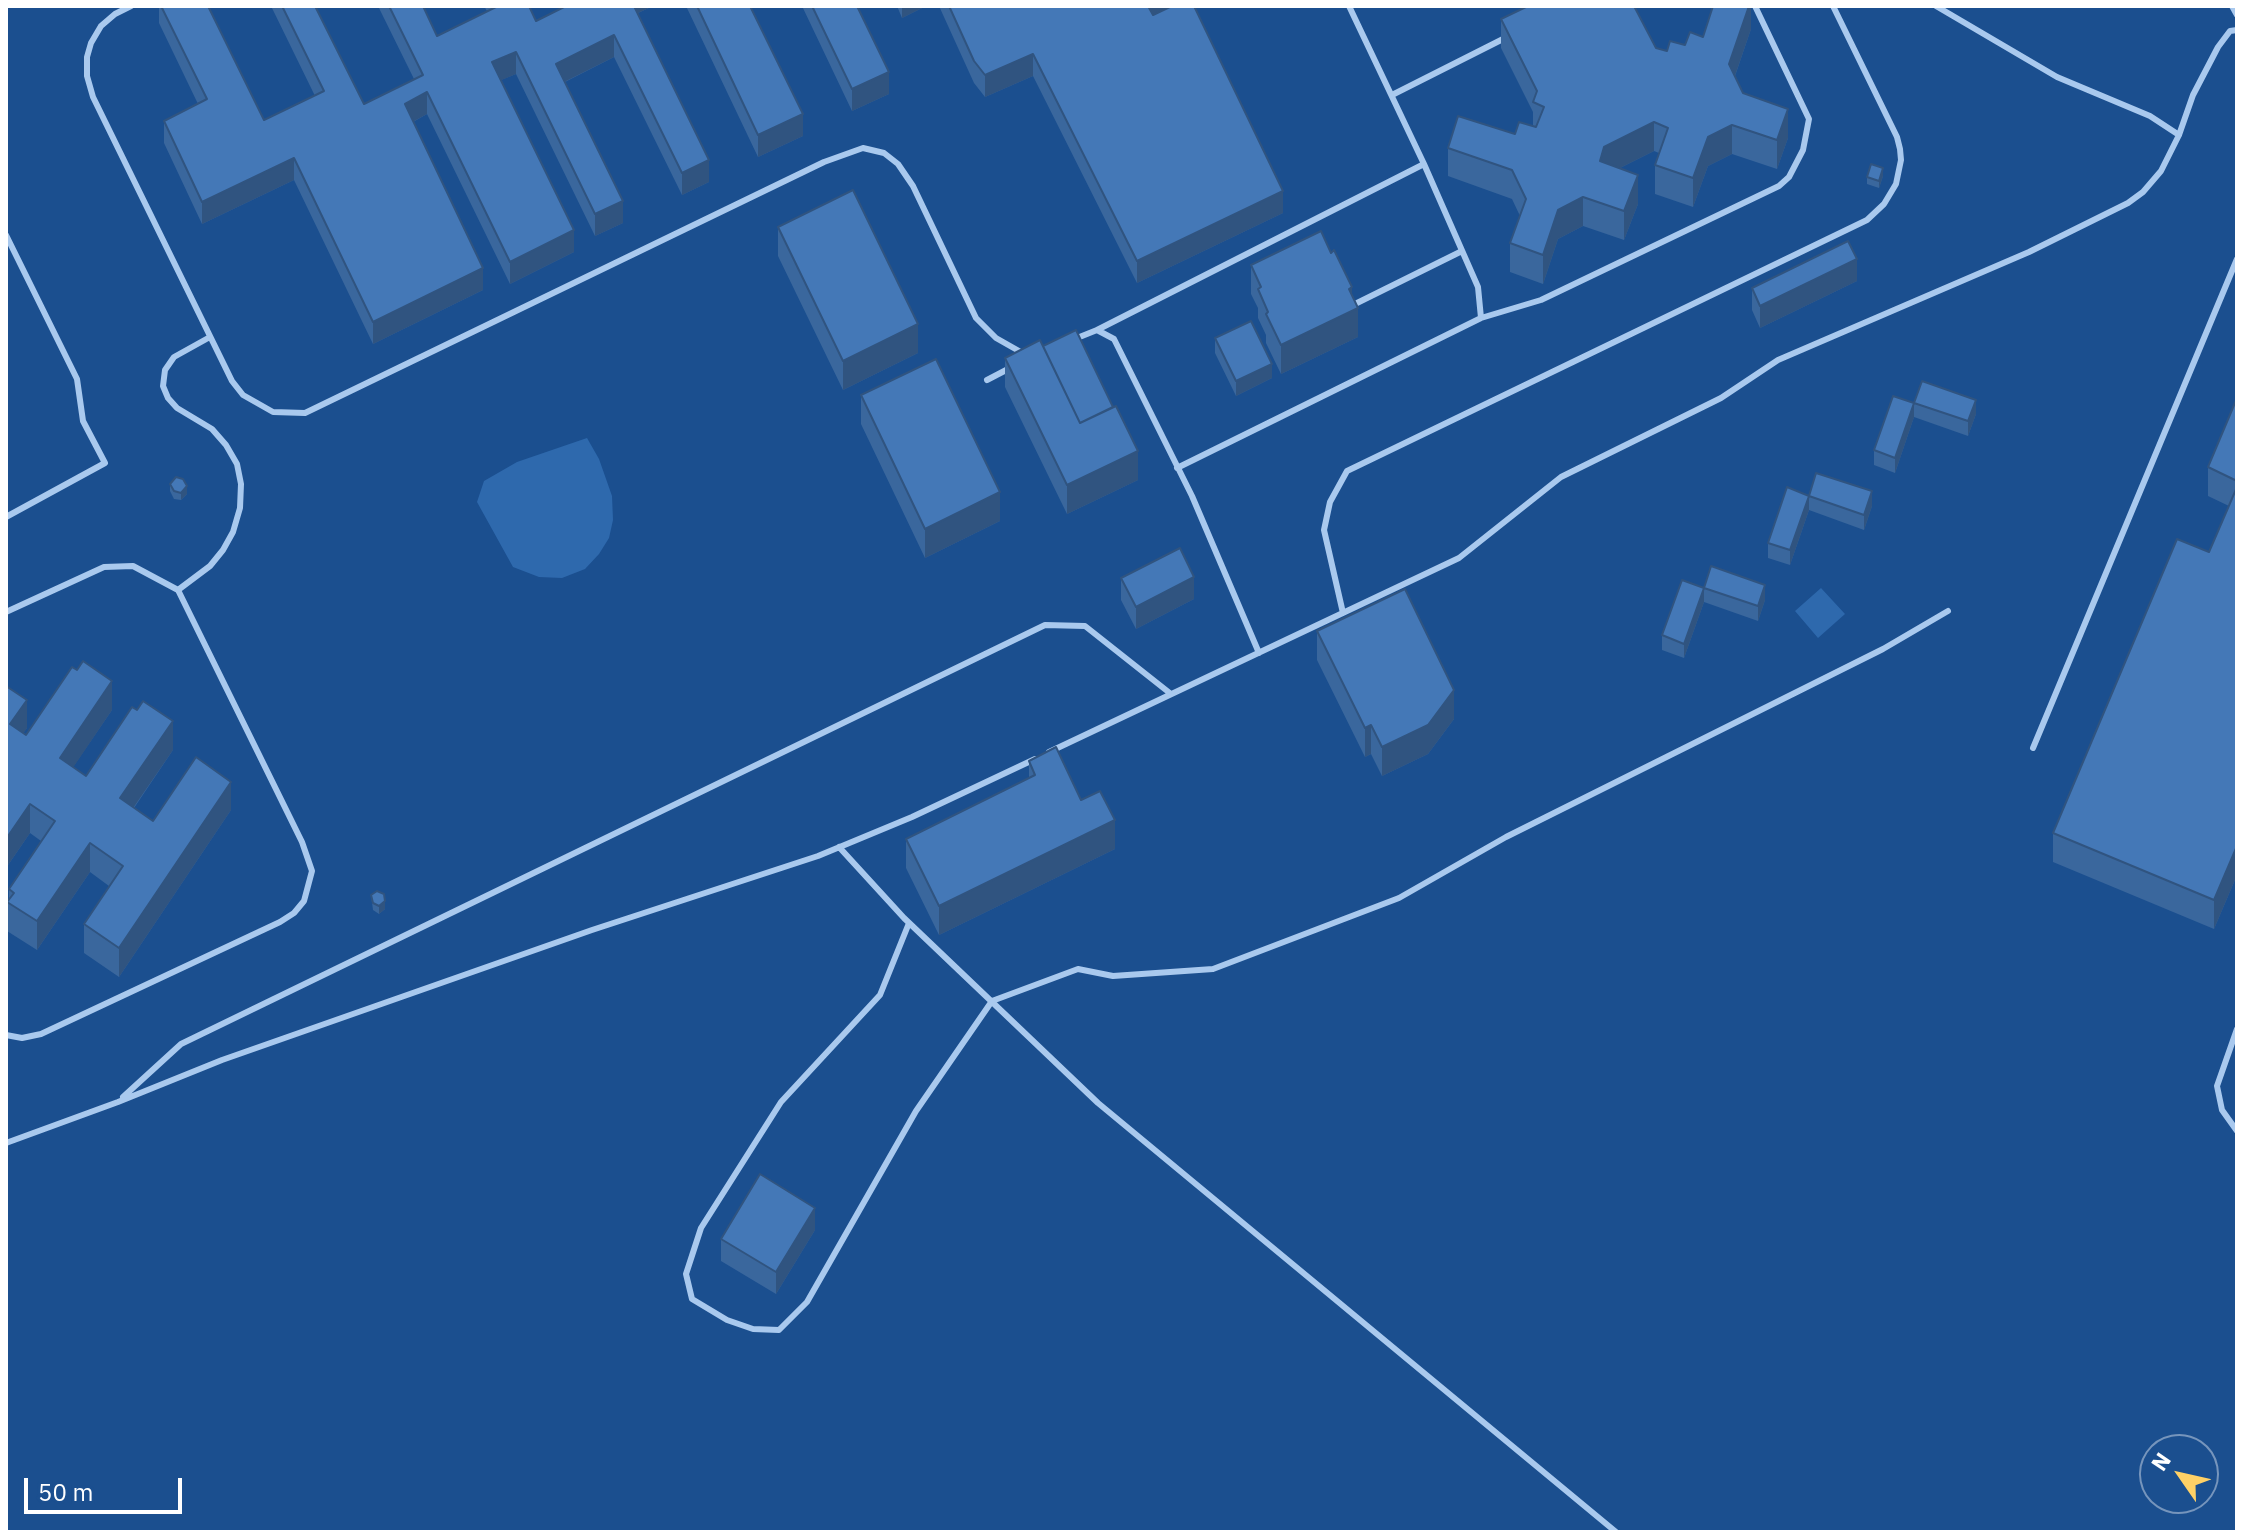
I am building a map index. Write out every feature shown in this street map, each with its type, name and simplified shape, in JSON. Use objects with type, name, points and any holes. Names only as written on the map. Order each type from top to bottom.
[{"type":"lane","points":[[131,6],[101,26],[91,43],[87,76],[93,97],[232,381],[243,395],[273,412],[305,413],[824,162],[863,148],[884,153],[898,164],[913,186],[976,318],[996,338],[1031,357],[987,380]]},
{"type":"lane","points":[[1349,6],[1478,287],[1481,318]]},
{"type":"lane","points":[[1177,468],[1481,318],[1541,300],[1779,186],[1789,177],[1803,150],[1809,119],[1755,6]]},
{"type":"lane","points":[[1343,613],[1324,530],[1330,502],[1347,471],[1867,220],[1884,204],[1896,184],[1901,160],[1897,137],[1833,6]]},
{"type":"lane","points":[[1936,6],[2057,77],[2150,116],[2179,135]]},
{"type":"lane","points":[[2232,6],[2237,15]]},
{"type":"lane","points":[[6,1143],[222,1060],[839,847],[912,817],[1459,558],[1561,477],[1721,398],[1778,360],[2029,252],[2128,203],[2143,192],[2161,171],[2179,135],[2193,95],[2218,47],[2230,31],[2237,30]]},
{"type":"lane","points":[[1392,95],[1513,33]]},
{"type":"lane","points":[[1070,341],[1424,164]]},
{"type":"lane","points":[[6,235],[77,379],[83,421],[105,463],[6,517]]},
{"type":"lane","points":[[1355,304],[1462,251]]},
{"type":"lane","points":[[2033,748],[2237,259]]},
{"type":"lane","points":[[1097,330],[1114,339],[1215,547],[1259,653]]},
{"type":"lane","points":[[178,590],[210,566],[223,550],[233,532],[240,508],[241,484],[237,464],[226,445],[212,429],[177,408],[163,386],[165,370],[174,357],[210,337]]},
{"type":"lane","points":[[6,612],[104,567],[133,566],[178,590],[302,842],[312,871],[304,901],[294,913],[280,922],[41,1034],[22,1038],[6,1035]]},
{"type":"lane","points":[[909,923],[880,995],[781,1102],[701,1228],[686,1274],[692,1299],[727,1320],[753,1329],[779,1330],[807,1302],[916,1111],[992,1001],[1078,969],[1113,976],[1213,969],[1399,898],[1506,837],[1883,649],[1948,611]]},
{"type":"lane","points":[[118,1102],[181,1044],[1045,625],[1085,626],[1171,694]]},
{"type":"lane","points":[[839,847],[909,923],[1098,1103],[1616,1532]]},
{"type":"lane","points":[[2237,1029],[2217,1086],[2222,1110],[2237,1131]]},
{"type":"shaded area","points":[[587,438],[599,459],[612,496],[613,520],[609,538],[585,569],[562,578],[539,577],[513,567],[477,502],[484,481],[517,462]]},
{"type":"shaded area","points":[[1821,588],[1845,614],[1818,638],[1795,611]]},
{"type":"building","points":[[161,6],[208,6],[264,120],[324,91],[282,6],[315,6],[364,104],[423,75],[389,6],[423,6],[437,36],[495,6],[529,6],[536,21],[566,6],[634,6],[709,160],[682,173],[614,35],[556,64],[623,201],[595,214],[516,52],[492,62],[574,230],[510,262],[427,92],[405,104],[483,268],[373,322],[294,158],[202,202],[164,121],[207,99]]},
{"type":"building","points":[[697,6],[750,6],[803,114],[758,135]]},
{"type":"building","points":[[812,6],[857,6],[889,72],[852,89]]},
{"type":"building","points":[[949,6],[1148,6],[1153,15],[1172,6],[1194,6],[1283,191],[1137,261],[1033,54],[985,75],[974,61]]},
{"type":"building","points":[[1528,6],[1634,6],[1656,48],[1667,51],[1670,41],[1685,45],[1690,32],[1703,37],[1713,6],[1749,6],[1729,64],[1743,93],[1788,109],[1777,140],[1732,125],[1708,137],[1693,178],[1655,165],[1668,128],[1654,122],[1604,147],[1600,161],[1638,175],[1624,211],[1583,197],[1558,210],[1543,255],[1510,243],[1526,199],[1512,170],[1448,148],[1458,116],[1515,134],[1519,122],[1536,127],[1544,107],[1533,102],[1537,91],[1501,19]]},
{"type":"building","points":[[1871,164],[1883,168],[1879,181],[1867,177]]},
{"type":"building","points":[[853,190],[918,324],[843,361],[778,227]]},
{"type":"building","points":[[1321,231],[1352,287],[1349,289],[1358,308],[1281,345],[1266,314],[1268,312],[1258,289],[1261,287],[1251,265]]},
{"type":"building","points":[[1848,241],[1857,259],[1760,306],[1752,288]]},
{"type":"building","points":[[1251,321],[1272,364],[1236,381],[1215,338]]},
{"type":"building","points":[[1076,330],[1113,407],[1080,423],[1043,346]]},
{"type":"building","points":[[1040,340],[1080,423],[1116,406],[1138,451],[1067,485],[1005,358]]},
{"type":"building","points":[[936,359],[1000,492],[925,529],[861,395]]},
{"type":"building","points":[[1922,381],[1976,400],[1968,421],[1914,403]]},
{"type":"building","points":[[1893,396],[1914,403],[1895,458],[1874,450]]},
{"type":"building","points":[[2237,398],[2237,481],[2208,467]]},
{"type":"building","points":[[1816,473],[1872,491],[1864,515],[1809,496]]},
{"type":"building","points":[[176,477],[183,479],[187,486],[181,493],[174,491],[170,484]]},
{"type":"building","points":[[1787,487],[1809,496],[1790,550],[1768,543]]},
{"type":"building","points":[[2237,487],[2237,846],[2214,900],[2053,833],[2177,539],[2209,552]]},
{"type":"building","points":[[1180,548],[1194,577],[1136,607],[1121,578]]},
{"type":"building","points":[[1711,566],[1765,585],[1758,606],[1704,588]]},
{"type":"building","points":[[1682,580],[1704,588],[1684,644],[1662,635]]},
{"type":"building","points":[[1405,589],[1454,690],[1428,725],[1382,747],[1371,725],[1365,728],[1317,631]]},
{"type":"building","points":[[83,661],[112,681],[60,758],[86,776],[132,707],[137,710],[143,701],[173,721],[120,798],[153,821],[196,757],[231,782],[119,948],[84,924],[123,866],[90,843],[37,921],[7,902],[14,893],[9,889],[55,821],[30,804],[6,839],[6,686],[27,700],[10,724],[26,735],[72,667],[77,670]]},
{"type":"building","points":[[1056,747],[1081,800],[1100,791],[1115,820],[939,906],[906,839],[1035,775],[1029,761]]},
{"type":"building","points":[[377,891],[384,894],[385,901],[379,906],[373,903],[371,895]]},
{"type":"building","points":[[760,1174],[815,1208],[776,1272],[721,1239]]}]
